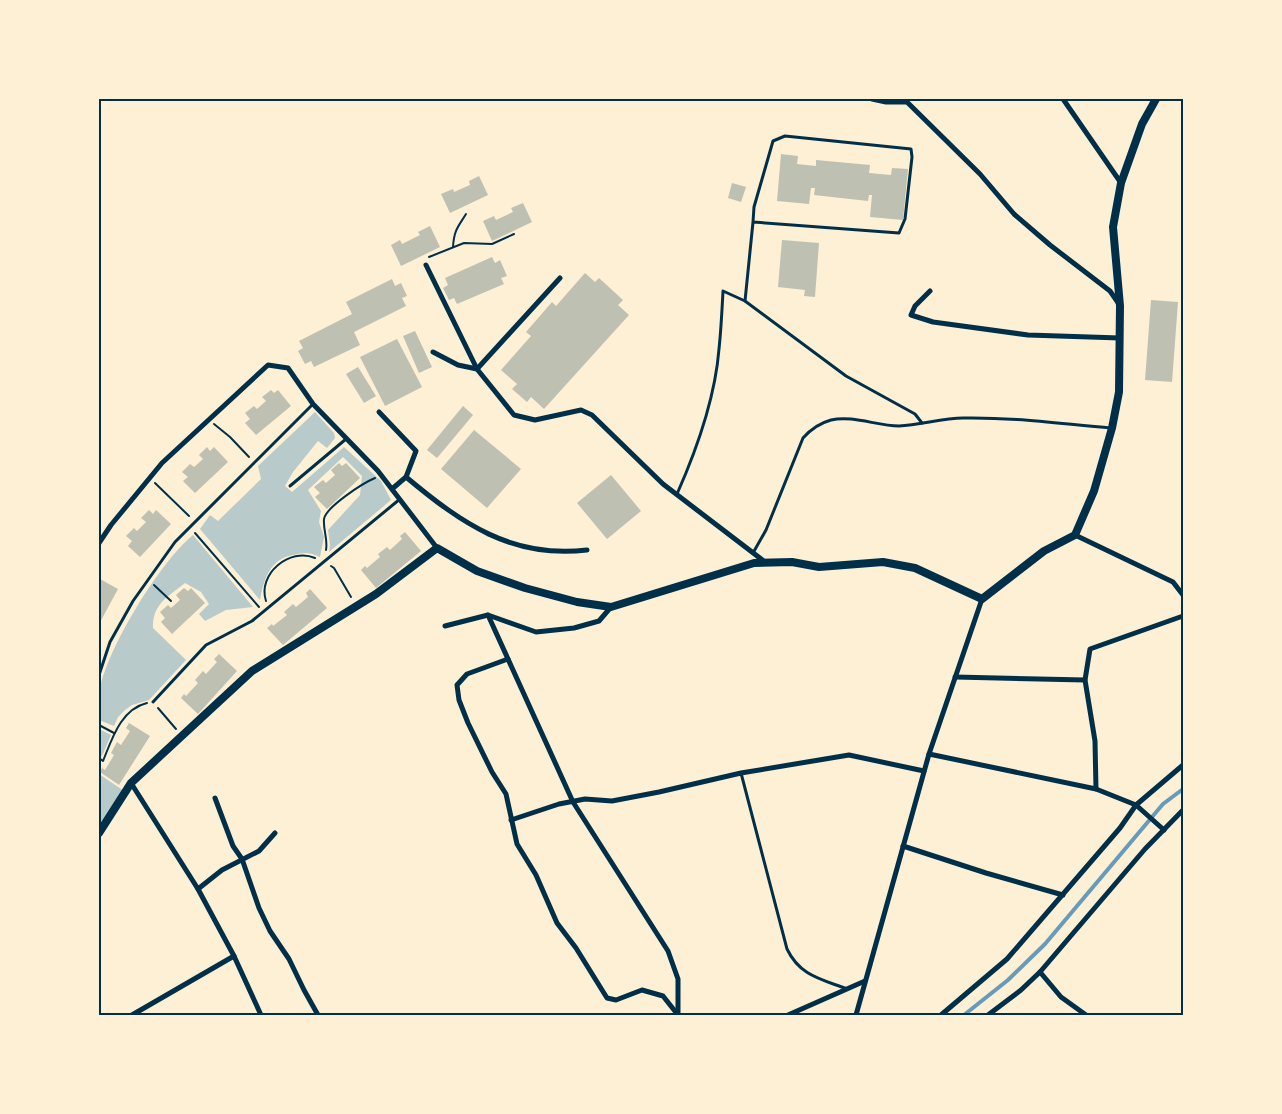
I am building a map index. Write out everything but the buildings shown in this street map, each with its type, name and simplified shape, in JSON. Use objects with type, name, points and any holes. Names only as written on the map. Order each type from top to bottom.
[{"type":"street","points":[[872,99],[886,102],[905,100],[980,174],[1014,214],[1110,292],[1120,306]]},
{"type":"street","points":[[1063,99],[1121,183]]},
{"type":"street","points":[[856,1015],[928,754],[982,599],[1044,551],[1075,535],[1094,491],[1112,428],[1119,392],[1120,306],[1113,227],[1121,183],[1142,124],[1156,99]]},
{"type":"street","points":[[426,265],[477,370],[514,415],[535,420],[581,410],[592,415],[614,434],[641,464],[766,562]]},
{"type":"street","points":[[477,370],[560,278]]},
{"type":"street","points":[[930,291],[914,306],[911,316],[933,322],[1028,335],[1120,338]]},
{"type":"street","points":[[433,352],[458,365],[477,370]]},
{"type":"street","points":[[99,543],[111,525],[162,462],[268,365],[288,368],[313,404],[382,476],[437,548],[477,571],[525,588],[577,602],[611,607],[754,563],[792,562],[819,567],[883,562],[915,568],[982,599]]},
{"type":"street","points":[[379,412],[416,451],[406,477],[392,489]]},
{"type":"street","points":[[406,477],[449,512],[482,532],[510,543],[536,549],[573,552],[587,550]]},
{"type":"street","points":[[1075,535],[1173,582],[1183,594]]},
{"type":"street","points":[[99,833],[131,783],[252,671],[376,594],[437,548]]},
{"type":"street","points":[[445,626],[488,615],[536,632],[574,628],[599,621],[611,607]]},
{"type":"street","points":[[488,615],[573,802],[668,950],[678,979],[678,1015]]},
{"type":"street","points":[[1096,789],[1095,741],[1085,680],[1090,649],[1183,616]]},
{"type":"street","points":[[508,659],[467,674],[456,685],[459,700],[468,724],[492,772],[506,794],[517,844],[536,875],[557,923],[576,948],[607,998],[616,1000],[642,990],[664,996],[678,1015]]},
{"type":"street","points":[[955,678],[1085,680]]},
{"type":"street","points":[[928,754],[1096,789],[1136,805],[1164,830]]},
{"type":"street","points":[[511,820],[559,804],[584,799],[612,801],[741,773],[849,755],[924,771]]},
{"type":"street","points":[[940,1015],[1007,959],[1120,828],[1136,805],[1183,765]]},
{"type":"street","points":[[131,783],[198,889],[234,956],[261,1015]]},
{"type":"street","points":[[215,798],[233,846],[242,859],[259,908],[270,931],[289,959],[318,1015]]},
{"type":"street","points":[[988,1015],[1021,990],[1040,972],[1145,849],[1180,817],[1183,810]]},
{"type":"street","points":[[198,889],[222,870],[259,851],[275,833]]},
{"type":"street","points":[[903,846],[986,873],[1063,894]]},
{"type":"street","points":[[132,1015],[234,956]]},
{"type":"street","points":[[1040,972],[1061,997],[1086,1015]]},
{"type":"street","points":[[788,1015],[865,981]]},
{"type":"lane","points":[[745,301],[754,207],[773,141],[784,136],[911,149],[912,157],[905,220],[899,233],[753,222]]},
{"type":"lane","points":[[677,494],[694,455],[713,384],[719,351],[723,291],[745,301],[846,376],[915,414],[922,423]]},
{"type":"lane","points":[[99,675],[110,642],[133,601],[175,542],[313,404]]},
{"type":"lane","points":[[754,553],[766,530],[802,438],[823,422],[848,419],[887,426],[960,418],[998,418],[1112,428]]},
{"type":"lane","points":[[290,486],[346,439]]},
{"type":"lane","points":[[153,702],[206,645],[252,621],[401,499]]},
{"type":"lane","points":[[1183,582],[1183,594]]},
{"type":"lane","points":[[741,773],[791,957],[808,974],[847,989]]},
{"type":"path","points":[[453,247],[454,232],[466,214]]},
{"type":"path","points":[[426,265],[429,256],[464,243],[492,244],[514,234]]},
{"type":"path","points":[[208,420],[230,437],[255,464]]},
{"type":"path","points":[[324,562],[327,543],[324,516],[333,506],[364,482],[382,476]]},
{"type":"path","points":[[149,478],[196,522]]},
{"type":"path","points":[[191,527],[264,612]]},
{"type":"path","points":[[148,580],[171,601]]},
{"type":"path","points":[[99,758],[103,761],[114,733],[130,712],[140,705],[153,702],[182,736]]},
{"type":"path","points":[[99,725],[114,733]]},
{"type":"shaded area","points":[[315,412],[334,433],[335,438],[327,448],[318,441],[293,472],[285,486],[292,492],[344,447],[381,481],[391,500],[329,552],[328,530],[360,495],[362,476],[343,457],[308,490],[321,511],[319,522],[324,537],[320,557],[304,553],[285,557],[278,561],[266,578],[260,600],[200,529],[210,515],[218,521],[261,479],[258,466]]},
{"type":"shaded area","points":[[193,535],[253,607],[226,610],[205,621],[199,614],[209,604],[201,592],[185,583],[158,607],[153,620],[153,628],[186,660],[149,700],[132,705],[125,710],[118,717],[114,726],[99,720],[98,696],[112,654],[123,631],[165,565]]},
{"type":"shaded area","points":[[99,729],[111,735],[102,756],[99,754]]},
{"type":"shaded area","points":[[99,774],[124,791],[99,835]]},
{"type":"waterway","points":[[964,1015],[1008,980],[1045,944],[1163,804],[1183,789]]}]
